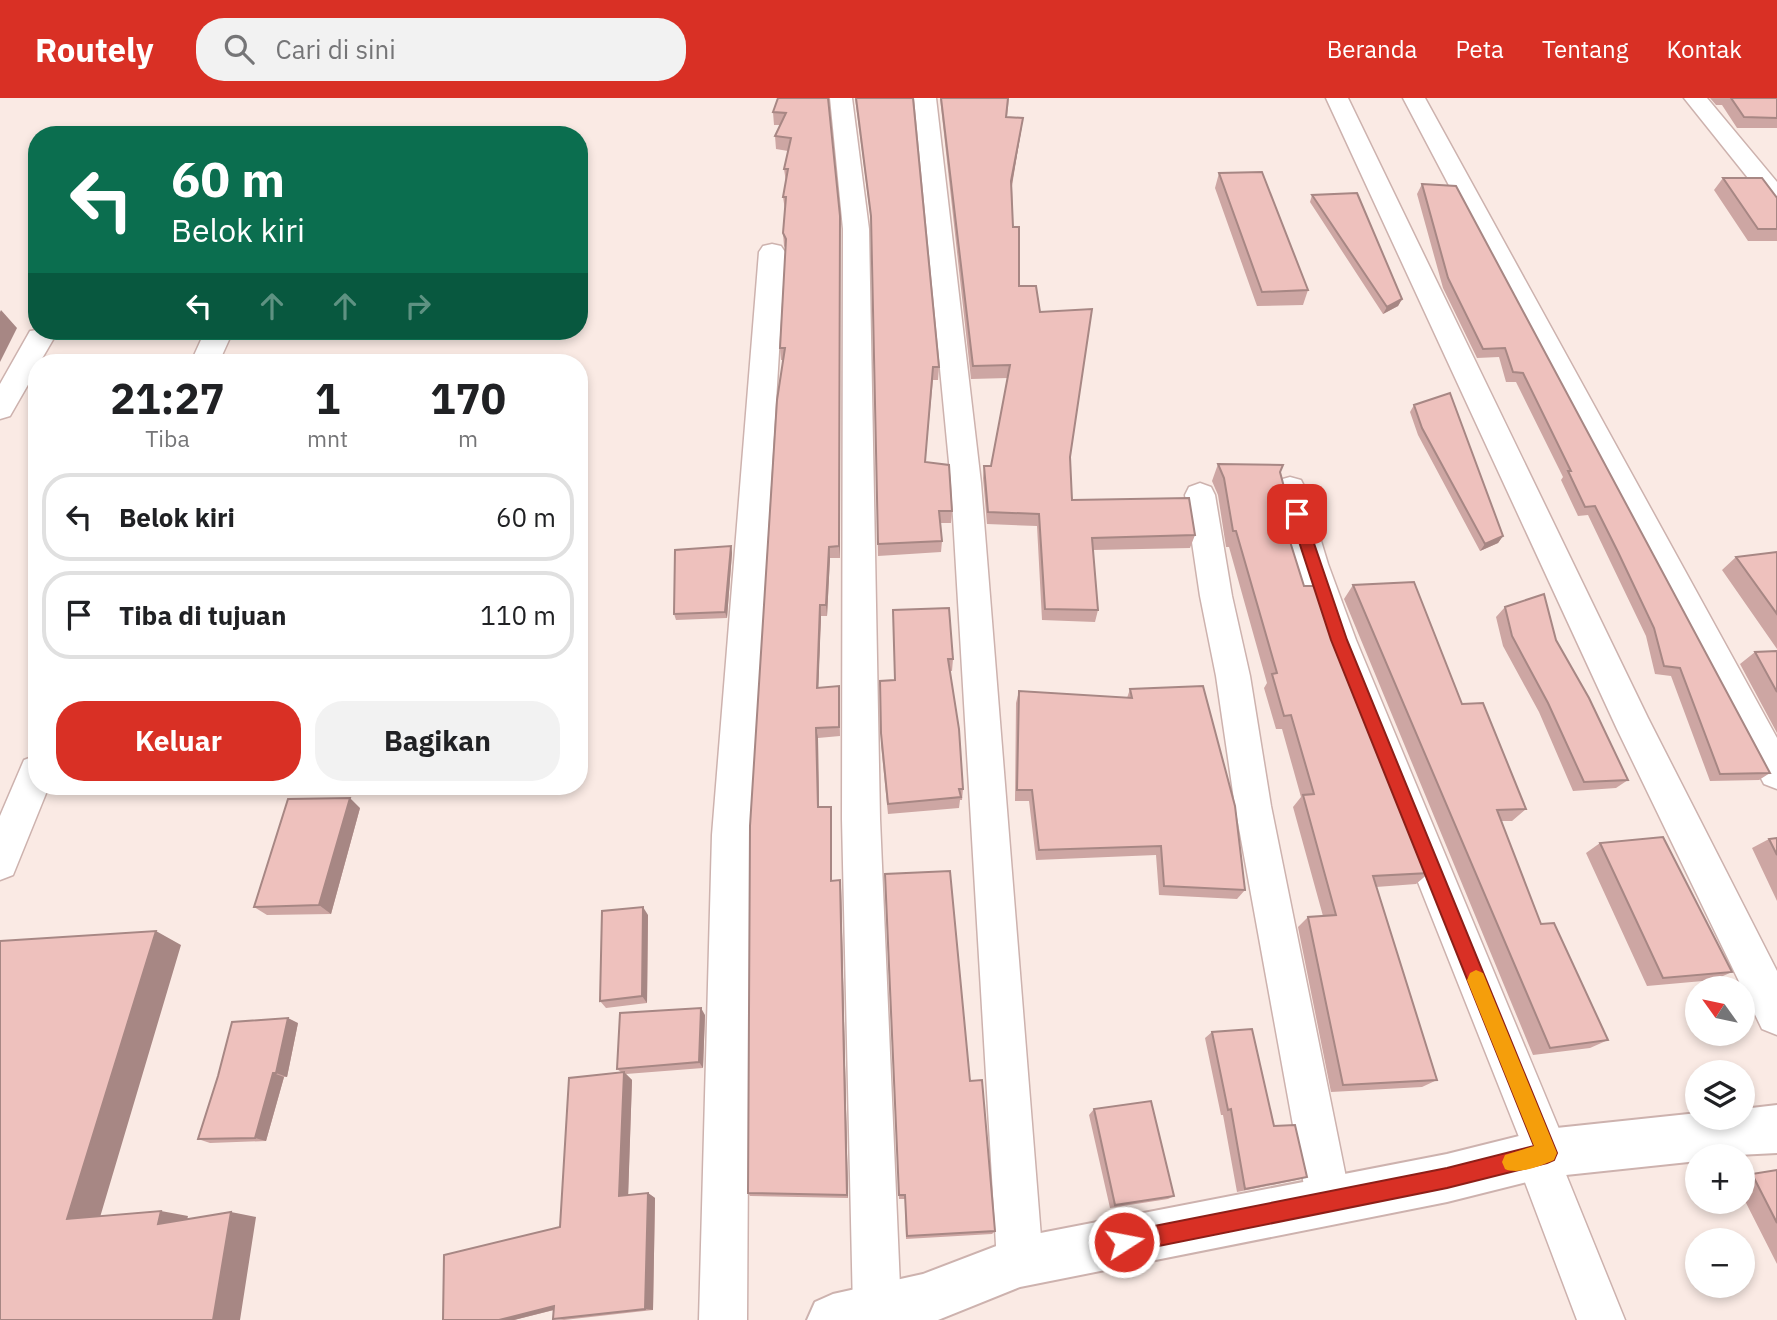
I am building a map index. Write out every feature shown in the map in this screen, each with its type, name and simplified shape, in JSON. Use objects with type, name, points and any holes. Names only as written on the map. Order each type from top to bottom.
[{"type":"street","points":[[841,98],[856,242],[862,819],[855,1315],[924,1310],[1020,1262],[1447,1178],[1542,1154],[1777,1129]]},
{"type":"street","points":[[925,98],[966,483],[1020,1262]]},
{"type":"street","points":[[1338,98],[1635,729],[1777,1014]]},
{"type":"street","points":[[1413,98],[1777,773]]},
{"type":"street","points":[[1695,98],[1777,198]]},
{"type":"street","points":[[723,1320],[732,835],[772,252]]},
{"type":"street","points":[[0,409],[28,359]]},
{"type":"street","points":[[1290,488],[1312,564],[1339,640],[1542,1154],[1601,1320]]},
{"type":"street","points":[[1200,495],[1216,596],[1233,676],[1252,806],[1329,1202]]},
{"type":"street","points":[[0,862],[28,793]]},
{"type":"building","points":[[778,98],[828,98],[840,216],[839,546],[829,547],[826,605],[820,605],[817,688],[839,686],[839,727],[816,728],[818,807],[831,807],[831,881],[840,880],[847,1195],[748,1193],[750,826],[777,400],[785,348],[780,348],[786,239],[783,233],[786,197],[783,197],[788,169],[784,169],[791,138],[775,136],[786,113],[773,112]]},
{"type":"building","points":[[856,98],[913,98],[939,367],[933,367],[925,462],[949,465],[952,511],[939,511],[942,541],[878,544],[871,216]]},
{"type":"building","points":[[941,98],[1008,98],[1006,117],[1023,118],[1011,181],[1013,227],[1019,227],[1019,286],[1036,286],[1040,312],[1092,309],[1070,457],[1072,500],[1189,498],[1195,535],[1092,538],[1098,610],[1045,609],[1039,514],[988,512],[984,466],[991,466],[1010,365],[973,366]]},
{"type":"building","points":[[1731,98],[1777,98],[1777,118],[1744,117]]},
{"type":"building","points":[[1262,172],[1308,290],[1262,292],[1219,173]]},
{"type":"building","points":[[1723,178],[1762,178],[1777,198],[1777,229],[1758,229]]},
{"type":"building","points":[[1422,184],[1456,186],[1770,773],[1720,774],[1680,668],[1664,666],[1654,628],[1618,552],[1595,506],[1585,507],[1568,471],[1571,471],[1523,373],[1513,372],[1505,348],[1483,349],[1448,278]]},
{"type":"building","points":[[1357,193],[1402,299],[1387,307],[1312,195]]},
{"type":"building","points":[[1450,393],[1503,536],[1485,544],[1422,428],[1414,405]]},
{"type":"building","points":[[1218,464],[1283,465],[1280,472],[1292,517],[1282,516],[1304,586],[1315,586],[1429,873],[1373,876],[1437,1080],[1343,1085],[1308,917],[1336,915],[1303,795],[1314,794],[1291,715],[1284,716],[1272,674],[1277,673],[1236,531],[1233,531],[1224,478]]},
{"type":"building","points":[[731,546],[725,612],[674,614],[675,550]]},
{"type":"building","points":[[1777,552],[1777,614],[1736,557]]},
{"type":"building","points":[[1414,582],[1462,704],[1483,703],[1526,809],[1497,810],[1541,924],[1554,923],[1608,1040],[1550,1048],[1353,585]]},
{"type":"building","points":[[1544,594],[1556,640],[1589,698],[1628,780],[1584,782],[1548,703],[1512,636],[1505,607]]},
{"type":"building","points":[[949,608],[953,659],[948,659],[959,729],[963,789],[959,789],[961,797],[888,804],[881,733],[880,681],[895,680],[893,610]]},
{"type":"building","points":[[1777,651],[1777,692],[1755,652]]},
{"type":"building","points":[[1203,686],[1235,806],[1245,890],[1164,886],[1161,846],[1039,850],[1032,790],[1017,790],[1019,691],[1132,698],[1130,689]]},
{"type":"building","points":[[350,798],[319,905],[254,907],[288,799]]},
{"type":"building","points":[[1663,837],[1732,972],[1663,978],[1600,843]]},
{"type":"building","points":[[1777,838],[1777,855],[1769,839]]},
{"type":"building","points":[[950,871],[970,1081],[982,1080],[995,1231],[907,1236],[905,1195],[899,1195],[885,874]]},
{"type":"building","points":[[643,907],[642,996],[600,1001],[602,911]]},
{"type":"building","points":[[156,931],[67,1219],[161,1211],[158,1224],[231,1212],[213,1320],[0,1320],[0,941]]},
{"type":"building","points":[[701,1008],[699,1062],[617,1069],[620,1013]]},
{"type":"building","points":[[288,1018],[276,1073],[273,1073],[255,1138],[198,1139],[232,1022]]},
{"type":"building","points":[[1252,1029],[1274,1126],[1295,1125],[1307,1177],[1245,1189],[1231,1109],[1228,1110],[1212,1032]]},
{"type":"building","points":[[624,1072],[619,1196],[648,1193],[645,1309],[553,1319],[554,1306],[499,1320],[443,1320],[444,1255],[560,1227],[569,1078]]},
{"type":"building","points":[[1151,1101],[1174,1196],[1115,1205],[1094,1109]]},
{"type":"building","points":[[1777,1170],[1777,1223],[1755,1180],[1755,1174]]},
{"type":"slow traffic","points":[[1476,980],[1547,1153],[1512,1162]]},
{"type":"route","points":[[1124,1242],[1447,1178],[1547,1153],[1339,640],[1297,514]]}]
